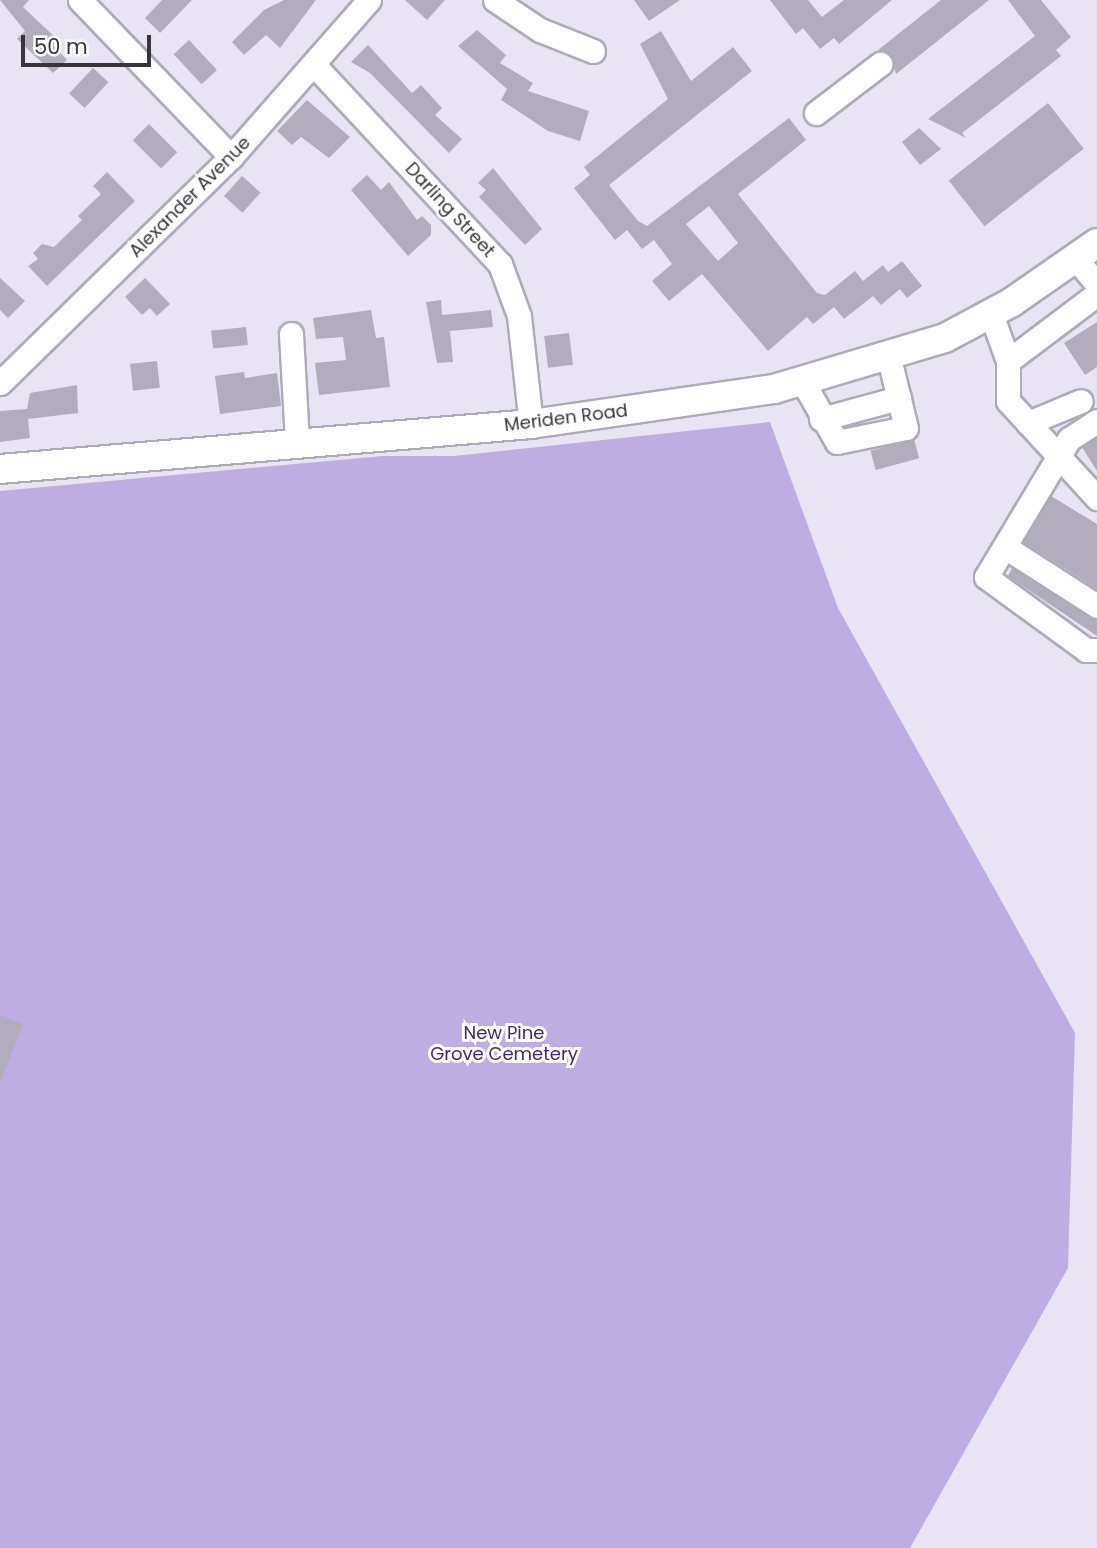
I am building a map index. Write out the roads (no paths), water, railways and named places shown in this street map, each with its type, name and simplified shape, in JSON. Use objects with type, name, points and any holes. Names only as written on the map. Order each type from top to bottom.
[{"type":"main road","name":"Meriden Road","points":[[0,468],[297,440],[531,424],[803,382],[889,358],[991,314],[1086,251]]},
{"type":"street","points":[[80,0],[230,157]]},
{"type":"street","name":"Alexander Avenue","points":[[0,383],[230,157],[316,67],[369,0]]},
{"type":"street","points":[[495,0],[540,30],[593,51]]},
{"type":"street","points":[[816,113],[880,64]]},
{"type":"street","name":"Darling Street","points":[[316,67],[500,264],[519,316],[531,424]]},
{"type":"street","points":[[1086,251],[1097,284]]},
{"type":"street","points":[[1008,361],[1097,294]]},
{"type":"street","points":[[991,314],[1008,361],[1008,401],[1097,498]]},
{"type":"street","points":[[292,334],[297,440]]},
{"type":"street","points":[[803,382],[821,419],[845,445],[906,428],[889,358]]},
{"type":"street","points":[[821,419],[899,398]]},
{"type":"street","points":[[1028,423],[1081,401]]},
{"type":"street","points":[[1097,421],[1069,439],[1061,459],[986,577],[992,587],[1086,650],[1097,650]]},
{"type":"street","points":[[1005,547],[1097,606]]},
{"type":"park label","name":"New Pine Grove Cemetery","points":[[504,1044]]}]
